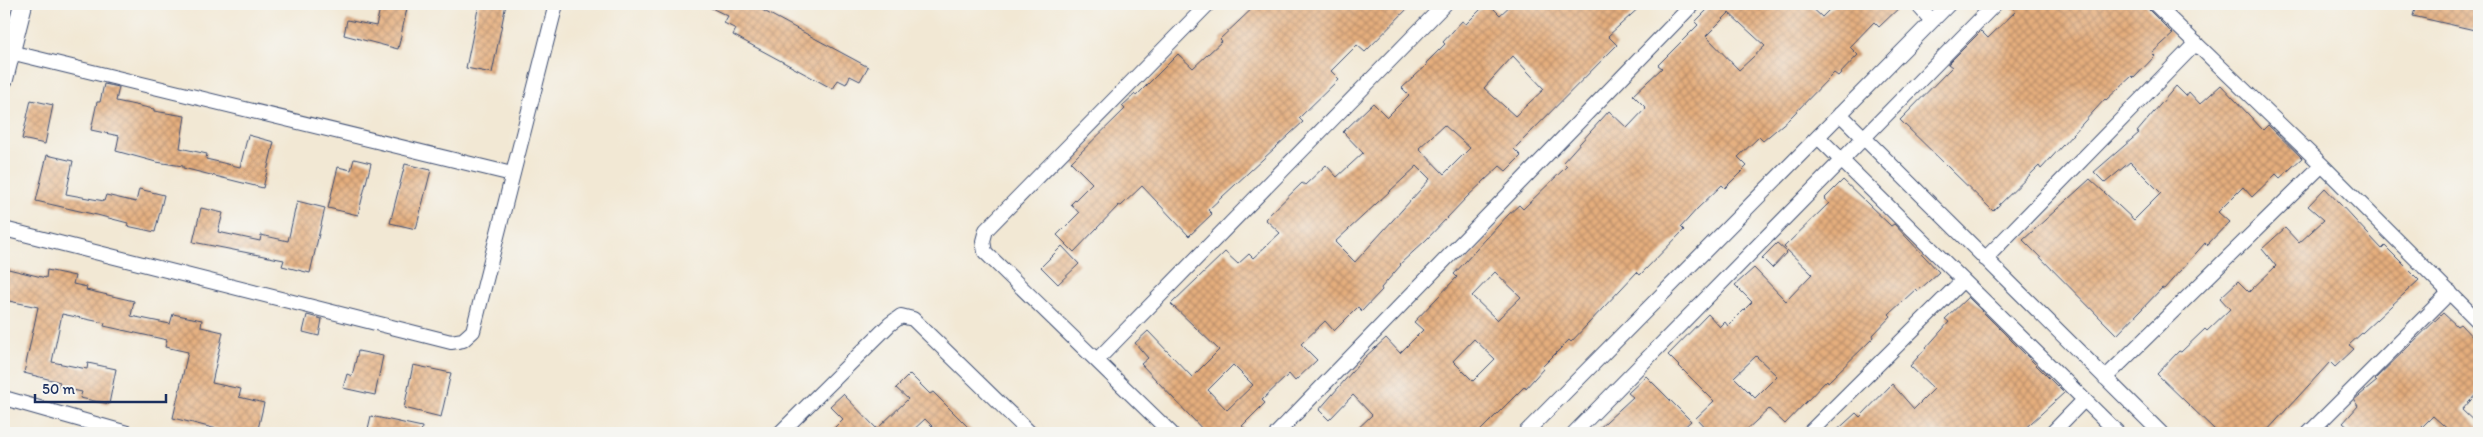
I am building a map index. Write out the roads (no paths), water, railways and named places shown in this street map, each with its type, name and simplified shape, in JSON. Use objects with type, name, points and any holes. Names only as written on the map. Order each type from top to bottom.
[{"type":"street","points":[[4,79],[23,4]]},
{"type":"street","points":[[4,229],[451,342],[463,340],[473,331],[556,4]]},
{"type":"street","points":[[1171,433],[985,252],[984,236],[986,230],[1208,4]]},
{"type":"street","points":[[1097,360],[1444,4]]},
{"type":"street","points":[[1277,433],[1693,4]]},
{"type":"street","points":[[1916,4],[1932,21]]},
{"type":"street","points":[[1525,433],[1949,4]]},
{"type":"street","points":[[1574,433],[1995,4]]},
{"type":"street","points":[[2155,4],[2322,165],[2479,322]]},
{"type":"street","points":[[1985,258],[2196,43]]},
{"type":"street","points":[[10,52],[512,174]]},
{"type":"street","points":[[1840,114],[2161,433]]},
{"type":"street","points":[[1818,137],[2118,433]]},
{"type":"street","points":[[2105,378],[2322,165]]},
{"type":"street","points":[[1809,433],[1963,280]]},
{"type":"street","points":[[2309,433],[2450,292]]},
{"type":"street","points":[[780,433],[890,324],[901,316],[913,319],[1027,432]]},
{"type":"street","points":[[4,398],[127,433]]},
{"type":"street","points":[[2052,433],[2084,400]]}]
